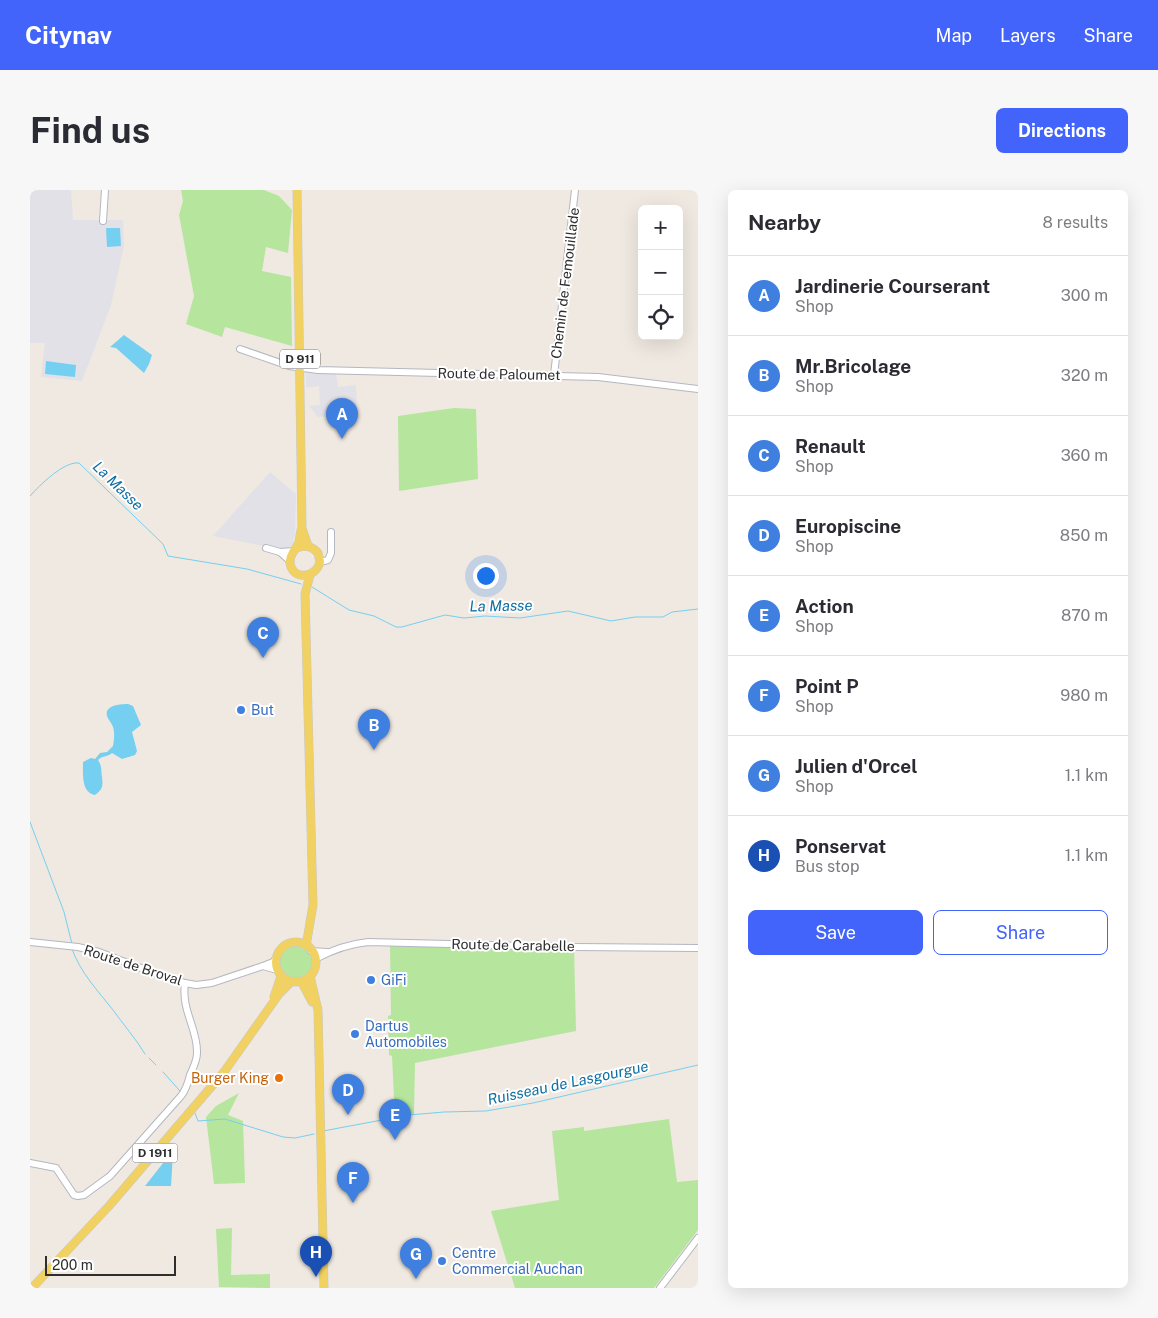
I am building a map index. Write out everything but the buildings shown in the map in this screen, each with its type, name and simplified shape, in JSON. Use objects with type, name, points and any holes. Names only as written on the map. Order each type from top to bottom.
[{"type":"main road","name":"D 911","points":[[297,190],[302,528],[308,546]]},
{"type":"main road","name":"D 911","points":[[294,550],[302,528]]},
{"type":"main road","points":[[298,575],[310,575],[317,570],[320,562],[318,553],[308,546],[302,546],[294,550],[290,561],[305,594]]},
{"type":"main road","points":[[309,948],[298,943],[285,946],[277,957],[279,973],[291,982],[301,982],[310,976],[315,965],[315,959],[309,948],[313,905],[305,594],[310,575]]},
{"type":"main road","points":[[298,943],[310,925]]},
{"type":"main road","name":"D 1911","points":[[268,1010],[278,986],[279,973]]},
{"type":"main road","points":[[310,976],[318,1010],[324,1288]]},
{"type":"main road","name":"D 1911","points":[[32,1288],[109,1206],[224,1072],[268,1010],[291,982]]},
{"type":"main road","points":[[301,982],[311,998],[314,1011],[320,1288]]},
{"type":"street","points":[[103,220],[105,190]]},
{"type":"street","name":"Chemin de Femouillade","points":[[554,375],[575,190]]},
{"type":"street","name":"Route de Paloumet","points":[[240,348],[289,366],[318,370],[598,377],[698,389]]},
{"type":"street","points":[[320,562],[328,560],[331,553],[331,532]]},
{"type":"street","points":[[266,548],[289,553],[294,550]]},
{"type":"street","points":[[280,552],[290,561]]},
{"type":"street","name":"Route de Broval","points":[[30,942],[78,947],[99,952],[185,983],[206,984],[263,966],[273,962],[277,957]]},
{"type":"street","name":"Route de Carabelle","points":[[315,959],[346,946],[368,942],[698,948]]},
{"type":"street","name":"Route de Carabelle","points":[[309,948],[329,952]]},
{"type":"street","points":[[263,966],[279,973]]},
{"type":"street","points":[[30,1163],[56,1168],[74,1194],[78,1196],[84,1195],[110,1176],[181,1096],[188,1086],[196,1061],[197,1051],[196,1041],[186,1010],[185,983]]},
{"type":"street","points":[[660,1288],[698,1238]]},
{"type":"shaded area","points":[[30,190],[71,190],[73,220],[123,220],[124,246],[111,305],[82,381],[41,377],[45,343],[30,343]]},
{"type":"shaded area","points":[[306,373],[336,374],[338,387],[356,385],[357,414],[318,417],[309,406],[320,405],[319,386],[306,388]]},
{"type":"shaded area","points":[[270,472],[296,494],[295,535],[290,547],[283,550],[213,536]]},
{"type":"green space","points":[[181,190],[264,190],[279,196],[292,210],[288,253],[266,247],[262,271],[291,277],[292,346],[225,327],[222,337],[186,324],[194,296],[179,215],[183,201]]},
{"type":"green space","points":[[454,408],[476,409],[478,479],[399,491],[398,416]]},
{"type":"green space","points":[[390,944],[574,947],[576,1031],[415,1063],[414,1114],[395,1119],[392,1056],[389,1055],[388,1016],[391,1015]]},
{"type":"green space","points":[[296,945],[308,950],[313,962],[308,974],[296,979],[284,974],[279,962],[284,950]]},
{"type":"green space","points":[[239,1093],[228,1115],[243,1121],[245,1183],[214,1184],[206,1117],[216,1106]]},
{"type":"green space","points":[[669,1119],[677,1182],[698,1180],[698,1230],[654,1288],[515,1288],[491,1211],[559,1200],[552,1131],[584,1127],[584,1131]]},
{"type":"green space","points":[[232,1228],[231,1275],[270,1274],[270,1288],[219,1287],[216,1229]]},
{"type":"water","points":[[106,228],[120,228],[121,246],[107,247]]},
{"type":"water","points":[[124,335],[152,355],[144,373],[116,348],[110,347]]},
{"type":"water","points":[[46,361],[76,365],[75,377],[45,374]]},
{"type":"water","points":[[121,704],[133,706],[141,725],[132,732],[137,751],[135,755],[122,759],[112,753],[98,760],[101,768],[102,787],[95,795],[87,791],[85,787],[83,762],[91,758],[95,759],[100,753],[107,752],[113,746],[114,729],[108,717],[108,709]]},
{"type":"water","points":[[171,1153],[173,1153],[171,1186],[145,1186]]},
{"type":"waterway","name":"La Masse","points":[[30,496],[46,480],[60,470],[73,463],[79,463],[163,544],[168,556],[247,569],[301,584]]},
{"type":"waterway","name":"La Masse","points":[[312,587],[349,610],[374,616],[396,627],[445,615],[464,618],[485,616],[520,618],[568,611],[611,621],[635,617],[663,617],[672,612],[698,609]]},
{"type":"waterway","name":"Ruisseau de Lasgourgue","points":[[30,822],[64,912],[72,944]]},
{"type":"waterway","name":"Ruisseau de Lasgourgue","points":[[72,949],[85,973],[145,1054]]},
{"type":"waterway","name":"Ruisseau de Lasgourgue","points":[[149,1058],[156,1065]]},
{"type":"waterway","name":"Ruisseau de Lasgourgue","points":[[323,1131],[409,1115],[486,1111],[533,1103],[698,1065]]},
{"type":"waterway","name":"Ruisseau de Lasgourgue","points":[[163,1072],[180,1091]]},
{"type":"waterway","name":"Ruisseau de Lasgourgue","points":[[195,1113],[198,1121],[225,1119],[283,1137],[295,1138],[314,1134]]},
{"type":"place","name":"Jardinerie Courserant","points":[[342,439]]},
{"type":"place","name":"Renault","points":[[263,658]]},
{"type":"place","name":"But","points":[[241,710]]},
{"type":"place","name":"Mr.Bricolage","points":[[374,750]]},
{"type":"place","name":"GiFi","points":[[371,980]]},
{"type":"place","name":"Dartus Automobiles","points":[[355,1034]]},
{"type":"place","name":"Burger King","points":[[279,1078]]},
{"type":"place","name":"Europiscine","points":[[348,1115]]},
{"type":"place","name":"Action","points":[[395,1140]]},
{"type":"place","name":"Point P","points":[[353,1203]]},
{"type":"place","name":"Centre Commercial Auchan","points":[[442,1261]]},
{"type":"place","name":"Ponservat","points":[[316,1277]]},
{"type":"place","name":"Julien d'Orcel","points":[[416,1279]]}]
